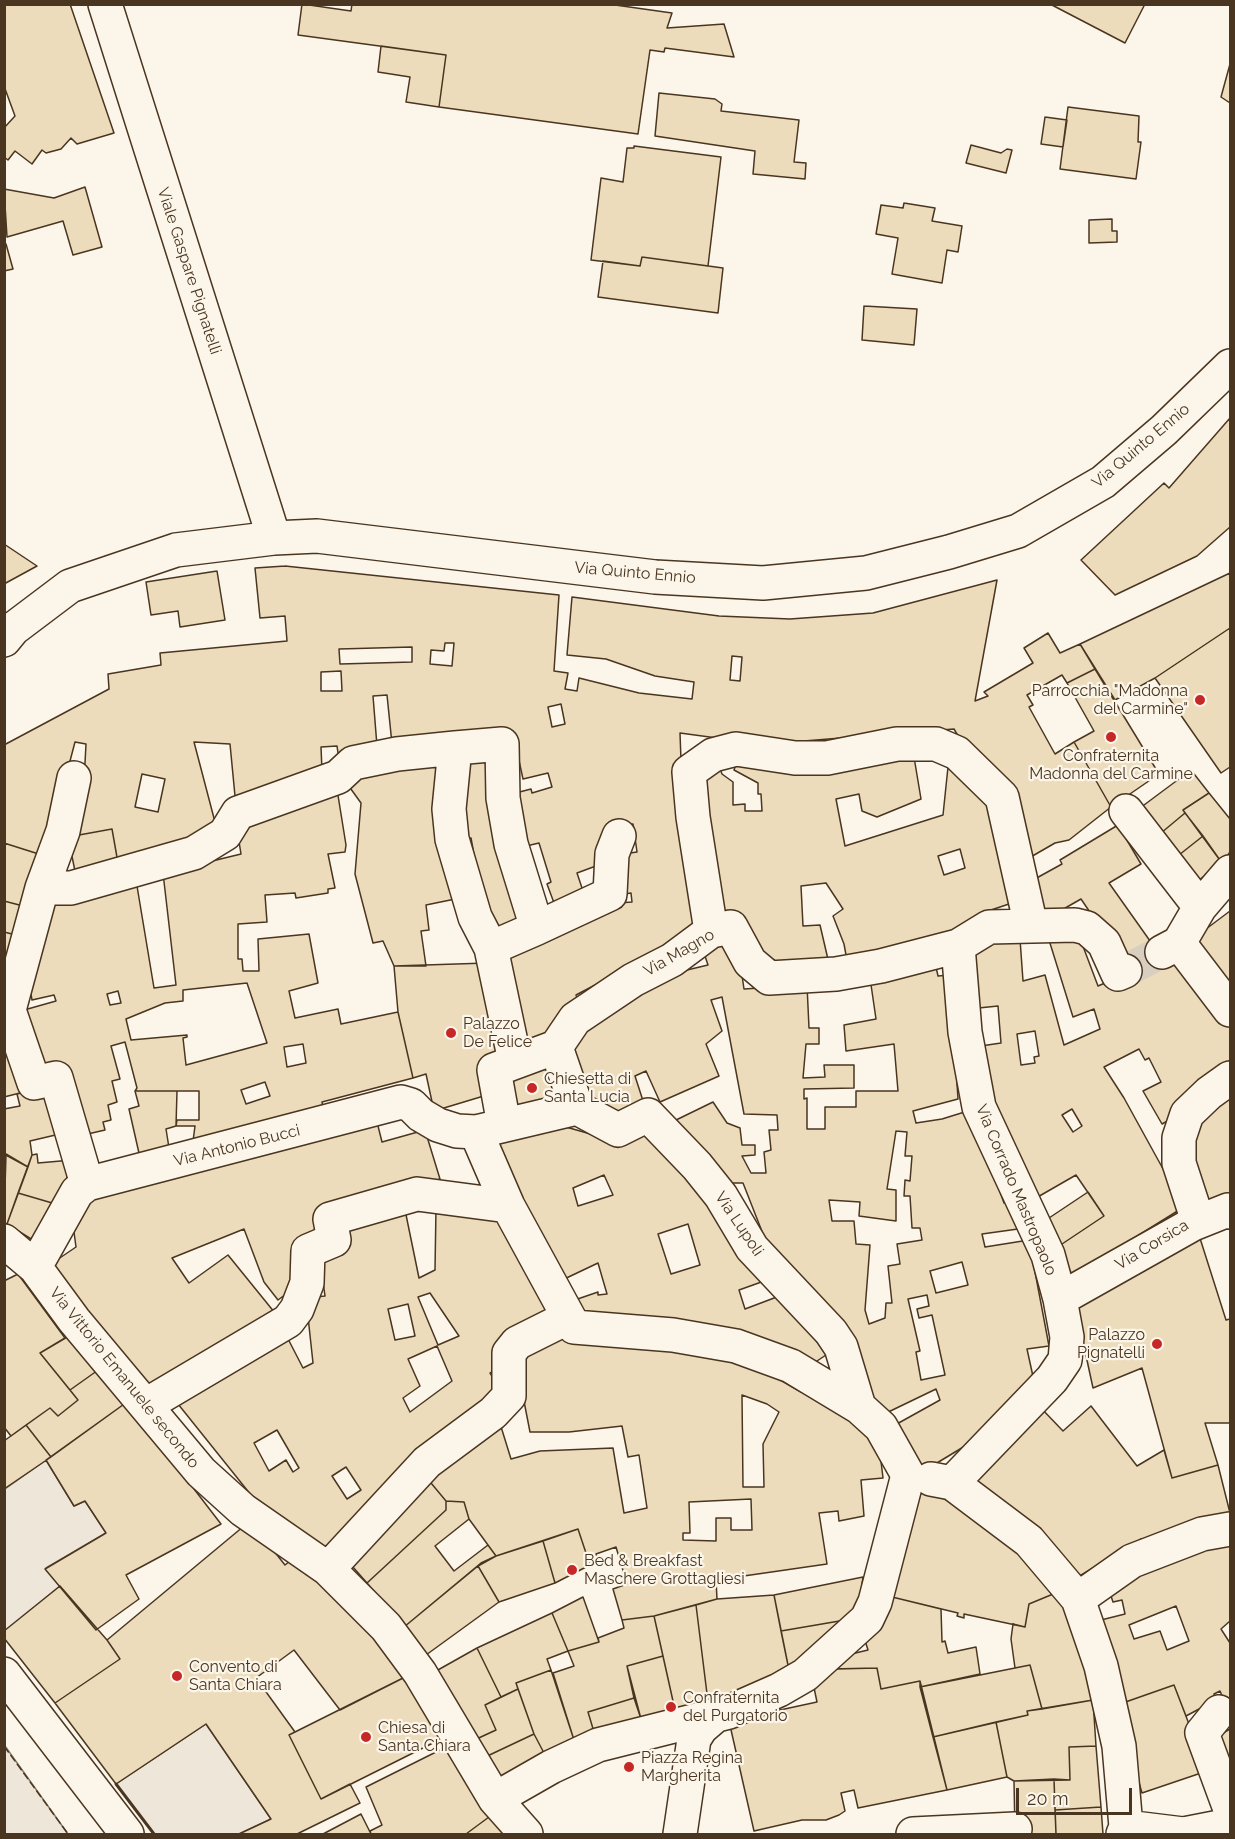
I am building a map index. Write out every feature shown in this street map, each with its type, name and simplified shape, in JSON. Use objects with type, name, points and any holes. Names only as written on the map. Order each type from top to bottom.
[{"type":"street","name":"Viale Gaspare Pignatelli","points":[[105,4],[274,538]]},
{"type":"street","name":"Via Quinto Ennio","points":[[4,640],[13,629],[70,586],[176,550],[274,538],[318,536],[655,577],[763,582],[866,573],[949,552],[1018,531],[1103,482],[1164,430],[1230,366]]},
{"type":"street","points":[[42,888],[71,888],[194,853],[225,834],[238,813],[338,777],[353,764],[397,754],[502,744],[503,798],[511,844],[537,928]]},
{"type":"street","points":[[711,931],[693,817],[689,772],[713,754],[736,749],[795,758],[827,758],[897,744],[936,744],[957,753],[1002,797],[1031,926]]},
{"type":"street","points":[[455,748],[449,809],[452,839],[475,917],[491,948],[515,1061]]},
{"type":"street","points":[[34,1267],[77,1192],[87,1184],[56,1078],[34,1083],[7,1012],[42,888],[63,831],[74,778]]},
{"type":"street","points":[[1126,811],[1200,907]]},
{"type":"street","points":[[491,948],[610,894],[612,854],[619,836]]},
{"type":"street","points":[[1230,872],[1200,907],[1170,948],[1230,1010]]},
{"type":"street","points":[[958,946],[989,927],[1075,925],[1087,928],[1104,942],[1118,975],[1125,971]]},
{"type":"street","name":"Via Magno","points":[[556,1047],[575,1019],[624,985],[672,960],[711,931],[731,927],[750,962],[769,978],[836,975],[958,946]]},
{"type":"street","name":"Via Corrado Mastropaolo","points":[[952,1483],[1052,1379],[1065,1360],[1067,1337],[1048,1255],[979,1107],[970,1068],[958,946]]},
{"type":"street","points":[[490,1129],[577,1108],[556,1047],[494,1070],[490,1129],[508,1206],[567,1318],[574,1327],[595,1331],[673,1335],[736,1346],[791,1366],[859,1407],[881,1426],[908,1474],[875,1602],[867,1619],[805,1675],[780,1690],[715,1716],[598,1745],[551,1767],[495,1799]]},
{"type":"street","name":"Via Corsica","points":[[1060,1299],[1193,1224],[1195,1212],[1179,1163],[1179,1138],[1187,1114],[1209,1093],[1230,1078]]},
{"type":"street","name":"Via Antonio Bucci","points":[[87,1184],[401,1102],[411,1105],[421,1115],[438,1125],[457,1131],[490,1129]]},
{"type":"street","name":"Via Lupoli","points":[[577,1108],[618,1131],[648,1114],[697,1166],[721,1196],[752,1248],[836,1339],[841,1347],[859,1407]]},
{"type":"street","points":[[146,1406],[288,1321],[297,1309],[307,1283],[308,1251],[334,1240],[330,1219],[417,1194],[508,1206]]},
{"type":"street","points":[[1193,1224],[1228,1210],[1230,1212]]},
{"type":"street","name":"Via Vittorio Emanuele secondo","points":[[4,1241],[34,1267],[168,1436],[201,1472],[243,1510],[328,1569],[386,1627],[420,1673],[495,1799],[526,1834]]},
{"type":"street","points":[[328,1569],[427,1462],[493,1413],[509,1396],[509,1353],[517,1343],[567,1318]]},
{"type":"street","points":[[908,1474],[952,1483],[1029,1541],[1078,1599],[1101,1666],[1119,1746],[1125,1831],[1183,1834],[1230,1825]]},
{"type":"street","points":[[1078,1599],[1132,1562],[1202,1534],[1230,1529]]},
{"type":"street","points":[[4,1674],[127,1834]]},
{"type":"street","points":[[1219,1712],[1202,1734],[1230,1809]]},
{"type":"street","points":[[680,1834],[694,1739],[701,1728],[715,1716]]},
{"type":"street","points":[[913,1834],[1015,1829]]},
{"type":"shaded area","points":[[46,1460],[74,1506],[85,1501],[106,1533],[46,1568],[60,1586],[5,1631],[5,1489]]},
{"type":"shaded area","points":[[206,1724],[271,1819],[239,1834],[154,1834],[116,1784]]},
{"type":"shaded area","points":[[5,1746],[68,1834],[5,1834]]},
{"type":"building","points":[[4,4],[70,4],[114,133],[77,144],[71,138],[61,149],[46,153],[42,150],[32,164],[15,151],[8,160],[4,157],[4,128],[15,116],[4,86]]},
{"type":"building","points":[[302,4],[351,11],[352,4],[608,4],[672,13],[667,28],[724,24],[734,57],[665,48],[664,52],[650,50],[638,134],[439,107],[446,55],[298,35]]},
{"type":"building","points":[[1050,4],[1145,4],[1125,43]]},
{"type":"building","points":[[381,46],[446,55],[439,107],[406,102],[410,77],[378,72]]},
{"type":"building","points":[[1230,64],[1230,103],[1221,97]]},
{"type":"building","points":[[659,93],[715,99],[722,104],[721,111],[799,120],[794,162],[806,163],[805,179],[753,174],[755,151],[655,136]]},
{"type":"building","points":[[1068,107],[1139,116],[1138,142],[1141,142],[1136,179],[1060,169]]},
{"type":"building","points":[[1045,117],[1067,120],[1063,147],[1041,144]]},
{"type":"building","points":[[971,145],[1001,153],[1007,149],[1012,150],[1006,173],[966,163]]},
{"type":"building","points":[[634,146],[721,157],[708,266],[642,257],[640,266],[591,260],[601,178],[623,182],[627,148],[634,148]]},
{"type":"building","points":[[85,187],[102,247],[73,255],[63,221],[7,237],[4,189],[54,198]]},
{"type":"building","points":[[904,203],[935,208],[932,221],[962,226],[958,252],[947,250],[942,283],[892,274],[898,238],[876,234],[881,205],[903,208]]},
{"type":"building","points":[[1112,219],[1112,231],[1117,231],[1117,242],[1089,243],[1089,220]]},
{"type":"building","points":[[6,244],[13,269],[4,271],[4,245]]},
{"type":"building","points":[[642,257],[723,268],[718,313],[598,297],[603,261],[640,266]]},
{"type":"building","points":[[864,306],[917,309],[914,345],[862,340]]},
{"type":"building","points":[[1230,418],[1230,527],[1197,556],[1115,595],[1081,560],[1164,483],[1169,488]]},
{"type":"building","points":[[4,544],[37,566],[4,584]]},
{"type":"building","points":[[285,566],[559,595],[554,671],[568,673],[565,689],[577,691],[579,678],[639,693],[692,699],[694,682],[655,676],[606,659],[567,655],[572,597],[719,616],[790,619],[873,613],[997,580],[975,701],[988,696],[984,692],[1033,663],[1024,648],[1048,633],[1060,653],[1080,644],[1095,669],[1067,683],[1062,675],[1027,695],[1033,705],[1029,707],[1055,754],[1074,742],[1111,807],[1069,840],[1055,843],[1029,858],[954,729],[791,742],[791,748],[680,733],[683,816],[695,927],[643,960],[576,995],[580,1006],[544,1038],[519,1049],[498,953],[618,903],[632,902],[631,893],[625,894],[623,854],[637,852],[633,824],[606,828],[604,863],[577,873],[586,900],[557,911],[547,884],[551,882],[539,843],[518,848],[508,795],[531,789],[532,793],[552,787],[548,773],[523,779],[513,733],[392,744],[387,695],[373,696],[377,746],[338,753],[337,746],[321,747],[322,771],[301,780],[235,796],[230,744],[194,742],[215,822],[187,840],[118,863],[112,829],[68,837],[85,763],[86,744],[75,742],[45,856],[4,843],[4,745],[109,689],[108,674],[161,665],[160,653],[287,641],[285,616],[260,618],[255,568]],"holes":[[[445,643],[454,643],[452,666],[430,664],[431,650],[444,651]],[[412,647],[412,662],[340,664],[339,649]],[[732,656],[742,657],[740,681],[730,680]],[[341,671],[342,691],[321,691],[321,672]],[[561,704],[565,724],[552,727],[548,707]],[[142,774],[165,779],[158,812],[135,807]]]},
{"type":"building","points":[[217,571],[225,620],[180,627],[178,611],[151,615],[146,582]]},
{"type":"building","points":[[1230,573],[1230,628],[1155,678],[1115,700],[1080,644]]},
{"type":"building","name":"Parrocchia \"Madonna del Carmine\"","points":[[1230,628],[1230,767],[1221,773],[1155,678]]},
{"type":"building","name":"Confraternita Madonna del Carmine","points":[[1095,669],[1159,774],[1111,807],[1074,742],[1094,731],[1067,683]]},
{"type":"building","points":[[913,751],[921,799],[877,817],[862,811],[859,794],[836,799],[845,846],[943,815],[948,767],[993,799],[1012,903],[982,913],[929,947],[848,966],[844,944],[833,916],[843,909],[826,883],[801,886],[803,926],[820,925],[830,968],[763,963],[731,911],[716,912],[699,776],[719,766],[722,774],[733,782],[733,805],[745,804],[745,811],[762,811],[758,783],[734,770],[738,758]],"holes":[[[960,849],[965,868],[944,875],[938,856]]]},
{"type":"building","points":[[497,752],[523,923],[488,932],[471,838],[457,841],[463,755]]},
{"type":"building","points":[[443,755],[460,898],[426,905],[429,930],[421,931],[426,966],[394,966],[383,941],[373,943],[355,874],[361,803],[348,785],[369,765]]},
{"type":"building","points":[[1191,770],[1209,793],[1183,810],[1185,813],[1161,833],[1140,808]]},
{"type":"building","points":[[336,783],[346,845],[345,852],[328,854],[335,888],[328,889],[328,893],[296,898],[295,893],[265,895],[267,922],[238,924],[238,959],[242,959],[243,971],[259,971],[258,939],[309,934],[318,983],[289,991],[295,1018],[338,1009],[341,1024],[398,1012],[413,1078],[322,1102],[324,1115],[192,1149],[195,1126],[176,1126],[177,1120],[199,1120],[199,1091],[135,1091],[137,1088],[125,1042],[111,1046],[120,1079],[112,1081],[117,1102],[108,1105],[111,1120],[103,1122],[105,1130],[79,1136],[17,1012],[56,1001],[54,995],[32,1000],[29,983],[49,904],[136,880],[154,988],[176,985],[163,873],[241,854],[236,823]],"holes":[[[247,983],[267,1043],[186,1065],[183,1038],[187,1035],[131,1040],[126,1019],[165,1003],[183,1001],[183,990]],[[118,991],[121,1003],[110,1005],[107,994]],[[303,1044],[306,1063],[287,1067],[284,1047]],[[265,1082],[270,1096],[246,1104],[241,1090]]]},
{"type":"building","points":[[1209,793],[1230,819],[1230,852],[1222,863],[1183,810]]},
{"type":"building","points":[[1185,813],[1203,836],[1179,855],[1161,833]]},
{"type":"building","points":[[1118,825],[1141,864],[1109,883],[1160,955],[1166,951],[1230,1027],[1230,1060],[1210,1078],[1182,1113],[1162,1124],[1143,1091],[1161,1082],[1149,1058],[1145,1060],[1139,1049],[1104,1067],[1124,1098],[1184,1207],[1073,1276],[1056,1248],[1104,1216],[1076,1175],[1029,1202],[974,1047],[1001,1043],[998,1006],[969,1009],[966,967],[980,944],[1020,939],[1023,981],[1045,975],[1064,1045],[1100,1029],[1094,1009],[1073,1017],[1049,940],[1081,941],[1098,986],[1128,973],[1127,967],[1081,899],[1046,919],[1033,880],[1062,864],[1060,860]],"holes":[[[1035,1031],[1039,1056],[1034,1057],[1035,1063],[1021,1065],[1017,1034]],[[1072,1109],[1082,1126],[1073,1132],[1062,1115]]]},
{"type":"building","points":[[112,829],[118,863],[75,871],[68,837]]},
{"type":"building","points":[[1203,836],[1222,863],[1199,880],[1179,855]]},
{"type":"building","points":[[4,843],[45,856],[27,907],[4,901]]},
{"type":"building","points":[[4,901],[27,907],[16,935],[4,932]]},
{"type":"building","points":[[1230,911],[1230,1006],[1186,944]]},
{"type":"building","points":[[4,932],[16,935],[4,979]]},
{"type":"building","points":[[724,936],[739,955],[744,989],[807,985],[809,1028],[819,1028],[819,1044],[806,1044],[803,1078],[825,1077],[824,1065],[854,1065],[854,1088],[804,1089],[804,1099],[807,1098],[807,1129],[825,1129],[825,1107],[856,1107],[856,1091],[898,1091],[894,1044],[846,1051],[844,1025],[876,1019],[869,971],[934,958],[938,976],[950,975],[958,1099],[913,1111],[916,1123],[942,1119],[971,1110],[1004,1203],[1009,1202],[1018,1229],[982,1234],[985,1247],[1029,1240],[1049,1346],[1027,1349],[1034,1381],[965,1446],[927,1469],[921,1464],[895,1425],[940,1400],[936,1389],[880,1416],[763,1234],[743,1183],[730,1183],[674,1121],[713,1102],[727,1123],[740,1128],[742,1145],[755,1145],[755,1155],[742,1156],[751,1173],[766,1173],[764,1152],[771,1150],[769,1130],[778,1130],[777,1115],[744,1114],[722,997],[711,1000],[722,1031],[706,1044],[719,1076],[660,1102],[646,1071],[635,1076],[645,1107],[618,1120],[587,1110],[562,1047],[666,975],[708,965],[701,944]],"holes":[[[896,1131],[907,1132],[905,1156],[912,1156],[910,1181],[905,1180],[904,1196],[910,1196],[912,1228],[920,1228],[922,1240],[897,1244],[900,1264],[888,1266],[892,1303],[886,1303],[885,1318],[869,1324],[865,1310],[870,1245],[856,1244],[854,1221],[832,1221],[829,1200],[860,1202],[859,1216],[896,1221],[896,1190],[887,1189]],[[962,1262],[968,1285],[936,1293],[930,1271]],[[927,1295],[929,1306],[917,1309],[919,1318],[932,1315],[945,1375],[921,1380],[916,1352],[920,1351],[908,1299]]]},
{"type":"building","name":"Palazzo De Felice","points":[[487,963],[503,1055],[487,1095],[434,1111],[426,1074],[413,1078],[398,1012],[394,966]]},
{"type":"building","points":[[5,1033],[24,1092],[4,1097]]},
{"type":"building","name":"Chiesetta di Santa Lucia","points":[[555,1063],[563,1100],[510,1113],[501,1076]]},
{"type":"building","points":[[1230,1083],[1230,1200],[1203,1213],[1187,1142]]},
{"type":"building","points":[[51,1085],[64,1133],[30,1141],[32,1155],[28,1167],[4,1154],[4,1109],[20,1106],[17,1094]]},
{"type":"building","points":[[135,1091],[177,1091],[176,1126],[166,1129],[170,1154],[141,1162],[129,1109],[139,1106]]},
{"type":"building","points":[[376,1118],[382,1142],[425,1130],[440,1179],[322,1216],[326,1232],[301,1283],[278,1300],[264,1282],[244,1229],[172,1258],[189,1283],[228,1255],[275,1313],[152,1394],[45,1268],[76,1247],[72,1217],[83,1196]]},
{"type":"building","points":[[646,1125],[767,1280],[739,1290],[745,1309],[782,1295],[826,1355],[802,1371],[583,1320],[566,1303],[598,1292],[598,1295],[607,1294],[598,1263],[558,1282],[494,1149],[497,1137],[566,1127],[594,1135],[608,1134],[614,1146]],"holes":[[[604,1175],[613,1195],[578,1206],[573,1188]],[[688,1224],[700,1265],[671,1274],[658,1234]]]},
{"type":"building","points":[[6,1154],[28,1167],[7,1224],[4,1223]]},
{"type":"building","points":[[37,1154],[38,1163],[72,1160],[59,1205],[18,1193],[32,1155]]},
{"type":"building","points":[[1088,1192],[1104,1216],[1056,1248],[1040,1224]]},
{"type":"building","points":[[18,1193],[59,1205],[36,1242],[7,1224]]},
{"type":"building","points":[[404,1205],[419,1278],[435,1270],[436,1208],[506,1218],[554,1310],[506,1362],[490,1373],[499,1387],[442,1432],[362,1516],[325,1547],[251,1495],[174,1399],[285,1333],[303,1368],[313,1363],[306,1298],[325,1296],[319,1253],[339,1223]],"holes":[[[430,1293],[459,1336],[438,1345],[418,1297]],[[408,1304],[415,1336],[395,1340],[388,1309]],[[437,1346],[452,1381],[410,1412],[403,1398],[420,1386],[408,1359]],[[277,1430],[299,1468],[293,1472],[286,1460],[269,1471],[254,1443]],[[346,1467],[361,1490],[347,1499],[332,1476]]]},
{"type":"building","name":"Palazzo Pignatelli","points":[[1198,1232],[1226,1320],[1230,1319],[1230,1423],[1205,1423],[1218,1465],[1172,1478],[1142,1368],[1093,1388],[1074,1300]]},
{"type":"building","points":[[18,1274],[65,1338],[40,1353],[78,1400],[58,1416],[50,1408],[11,1436],[4,1427],[4,1281]]},
{"type":"building","points":[[74,1333],[101,1368],[70,1390],[40,1353]]},
{"type":"building","points":[[549,1338],[647,1343],[744,1359],[801,1392],[840,1403],[875,1437],[880,1453],[883,1478],[861,1480],[864,1516],[839,1521],[838,1511],[819,1513],[827,1564],[716,1580],[717,1599],[654,1616],[622,1620],[613,1589],[627,1584],[616,1547],[596,1554],[598,1563],[590,1565],[578,1529],[496,1556],[469,1519],[464,1502],[446,1501],[426,1477],[498,1417],[511,1459],[540,1451],[613,1448],[624,1513],[647,1508],[639,1455],[628,1457],[622,1426],[569,1432],[530,1432],[514,1350]],"holes":[[[742,1395],[767,1404],[779,1412],[763,1444],[764,1487],[743,1487]],[[751,1499],[752,1530],[731,1530],[731,1518],[716,1518],[716,1541],[683,1540],[683,1533],[690,1533],[689,1502]]]},
{"type":"building","points":[[101,1368],[127,1402],[51,1457],[26,1425],[50,1408],[58,1416],[78,1400],[70,1390]]},
{"type":"building","points":[[127,1402],[221,1524],[126,1575],[139,1599],[96,1630],[45,1569],[106,1533],[85,1501],[74,1506],[46,1460]]},
{"type":"building","points":[[1091,1406],[1137,1466],[1164,1450],[1172,1478],[1218,1465],[1230,1513],[1182,1527],[1144,1545],[1141,1539],[1078,1577],[972,1482],[1040,1407],[1063,1431]]},
{"type":"building","points":[[26,1425],[51,1457],[4,1489],[4,1441]]},
{"type":"building","points":[[426,1477],[446,1501],[446,1510],[367,1583],[345,1558]]},
{"type":"building","points":[[914,1486],[954,1503],[1012,1545],[1058,1592],[1029,1604],[1025,1627],[964,1614],[964,1618],[957,1616],[958,1613],[888,1596]]},
{"type":"building","points":[[446,1501],[464,1502],[469,1519],[435,1546],[454,1571],[488,1545],[496,1556],[481,1563],[404,1627],[367,1583],[446,1510]]},
{"type":"building","name":"Convento di Santa Chiara","points":[[250,1521],[285,1565],[296,1556],[411,1674],[340,1710],[294,1650],[256,1678],[295,1732],[289,1735],[321,1799],[350,1784],[360,1803],[297,1834],[239,1834],[271,1819],[206,1724],[116,1784],[55,1703],[120,1659],[107,1640]]},
{"type":"building","points":[[578,1529],[590,1565],[555,1583],[543,1541]]},
{"type":"building","points":[[1230,1540],[1230,1621],[1221,1629],[1230,1643],[1230,1714],[1220,1691],[1214,1694],[1216,1700],[1186,1716],[1174,1685],[1117,1705],[1093,1622],[1125,1614],[1122,1600],[1113,1602],[1106,1581]],"holes":[[[1176,1606],[1189,1641],[1167,1650],[1160,1631],[1134,1639],[1129,1625]]]},
{"type":"building","points":[[543,1541],[555,1583],[499,1602],[478,1566],[496,1556]]},
{"type":"building","points":[[478,1566],[499,1602],[426,1655],[404,1627]]},
{"type":"building","points":[[863,1577],[857,1618],[781,1631],[774,1595]]},
{"type":"building","points":[[60,1586],[107,1640],[120,1659],[55,1703],[4,1638],[4,1631]]},
{"type":"building","points":[[1058,1592],[1079,1635],[1093,1700],[1042,1709],[1030,1665],[1015,1668],[1011,1639],[1013,1624],[1025,1627],[1029,1604]]},
{"type":"building","points":[[774,1595],[790,1675],[708,1702],[696,1605],[717,1599]]},
{"type":"building","points":[[888,1596],[941,1609],[942,1642],[945,1641],[948,1653],[976,1647],[980,1674],[920,1687],[920,1681],[881,1689],[877,1668],[837,1669],[843,1656],[868,1650],[863,1634]]},
{"type":"building","points":[[583,1597],[599,1642],[568,1651],[552,1613]]},
{"type":"building","points":[[696,1605],[708,1702],[675,1710],[654,1616]]},
{"type":"building","points":[[552,1613],[568,1651],[547,1659],[551,1670],[516,1683],[518,1689],[501,1697],[477,1648]]},
{"type":"building","points":[[654,1616],[663,1656],[627,1666],[634,1698],[588,1712],[594,1732],[574,1740],[553,1673],[574,1666],[568,1651],[599,1642],[598,1638],[624,1628],[622,1620]]},
{"type":"building","points":[[857,1618],[790,1675],[781,1631]]},
{"type":"building","points":[[477,1648],[501,1697],[485,1705],[496,1730],[470,1742],[429,1675]]},
{"type":"building","points":[[663,1656],[675,1710],[641,1719],[627,1666]]},
{"type":"building","points":[[1030,1665],[1042,1709],[1027,1711],[1028,1715],[933,1737],[920,1687]]},
{"type":"building","points":[[877,1668],[881,1689],[920,1681],[947,1790],[858,1808],[854,1790],[841,1793],[845,1811],[839,1815],[826,1820],[802,1820],[754,1831],[729,1721],[817,1702],[813,1683],[830,1669]]},
{"type":"building","points":[[551,1670],[574,1740],[544,1753],[534,1734],[516,1683]]},
{"type":"building","name":"Chiesa di Santa Chiara","points":[[411,1674],[443,1738],[321,1799],[289,1735]]},
{"type":"building","points":[[1174,1685],[1207,1771],[1142,1793],[1117,1705]]},
{"type":"building","points":[[518,1689],[534,1734],[481,1759],[470,1742],[496,1730],[485,1705]]},
{"type":"building","points":[[634,1698],[641,1719],[594,1732],[588,1712]]},
{"type":"building","points":[[1093,1700],[1096,1746],[1069,1747],[1070,1780],[1014,1781],[1007,1777],[996,1722],[1028,1715],[1027,1711]]},
{"type":"building","points":[[996,1722],[1007,1777],[947,1790],[933,1737]]},
{"type":"building","points":[[1230,1729],[1230,1765],[1216,1737]]},
{"type":"building","points":[[534,1734],[544,1753],[494,1781],[481,1759]]},
{"type":"building","points":[[448,1746],[493,1814],[466,1834],[371,1834],[370,1831],[382,1825],[366,1787]]},
{"type":"building","points":[[1096,1746],[1101,1807],[1055,1810],[1054,1779],[1070,1780],[1069,1747]]},
{"type":"building","points":[[1054,1779],[1056,1834],[1015,1834],[1014,1781]]},
{"type":"building","points":[[1101,1807],[1103,1834],[1056,1834],[1055,1810]]},
{"type":"building","points":[[361,1814],[371,1834],[323,1834]]},
{"type":"building","points":[[493,1814],[512,1834],[466,1834]]},
{"type":"tunnel","points":[[1125,971],[1162,952]]},
{"type":"fence","points":[[4,1746],[68,1834]]},
{"type":"wall","points":[[116,1784],[154,1834]]},
{"type":"place","name":"Parrocchia \"Madonna del Carmine\"","points":[[1200,700]]},
{"type":"place","name":"Confraternita Madonna del Carmine","points":[[1111,737]]},
{"type":"place","name":"Palazzo De Felice","points":[[451,1033]]},
{"type":"place","name":"Chiesetta di Santa Lucia","points":[[532,1088]]},
{"type":"place","name":"Palazzo Pignatelli","points":[[1157,1344]]},
{"type":"place","name":"Bed & Breakfast Maschere Grottagliesi","points":[[572,1570]]},
{"type":"place","name":"Convento di Santa Chiara","points":[[177,1676]]},
{"type":"place","name":"Confraternita del Purgatorio","points":[[671,1707]]},
{"type":"place","name":"Chiesa di Santa Chiara","points":[[366,1737]]},
{"type":"place","name":"Piazza Regina Margherita","points":[[629,1767]]}]
